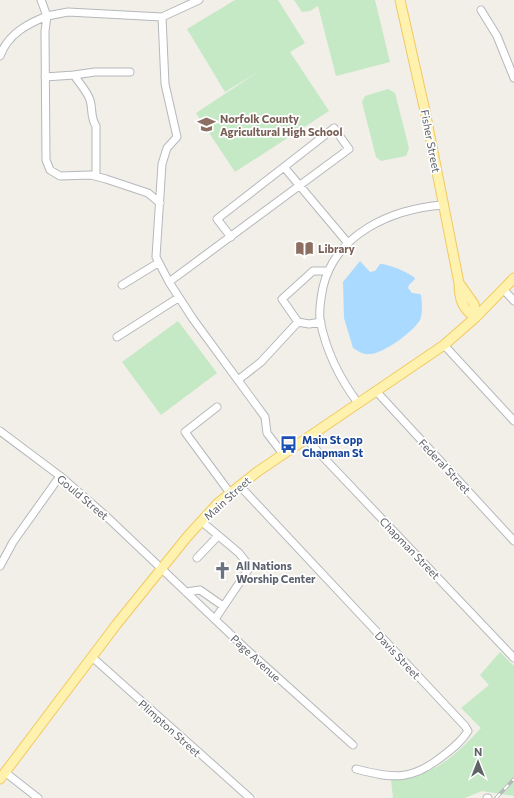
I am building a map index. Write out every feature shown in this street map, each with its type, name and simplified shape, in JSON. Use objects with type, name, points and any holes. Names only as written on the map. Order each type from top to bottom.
[{"type":"main road","name":"Fisher Street","points":[[400,0],[425,111],[459,283],[474,304],[476,317]]},
{"type":"main road","name":"Main Street","points":[[3,776],[161,568],[201,521],[239,485],[444,345],[476,317],[514,278]]},
{"type":"street","points":[[41,0],[47,16],[45,31],[46,160],[50,170],[60,176],[96,176],[140,189],[148,193],[160,203]]},
{"type":"street","points":[[0,56],[7,42],[13,35],[32,22],[47,16],[68,12],[162,17],[199,0]]},
{"type":"street","points":[[481,10],[496,36],[514,78]]},
{"type":"street","points":[[162,17],[165,84],[177,137],[167,148],[164,154],[156,259],[178,298],[265,417],[267,433],[283,454]]},
{"type":"street","points":[[46,78],[95,72],[130,72]]},
{"type":"street","points":[[74,75],[90,100],[91,115],[96,126],[96,176]]},
{"type":"street","points":[[169,282],[231,237],[349,149],[334,128],[217,219],[231,237]]},
{"type":"street","points":[[284,167],[347,242]]},
{"type":"street","points":[[358,403],[335,367],[321,322],[322,292],[328,271],[347,242],[362,231],[384,219],[426,206],[443,205]]},
{"type":"street","points":[[122,285],[158,263]]},
{"type":"street","points":[[321,322],[309,324],[298,322],[282,299],[313,271],[328,271]]},
{"type":"street","points":[[503,289],[514,301]]},
{"type":"street","points":[[117,337],[178,298]]},
{"type":"street","points":[[238,380],[261,362],[298,322]]},
{"type":"street","points":[[444,345],[514,421]]},
{"type":"street","name":"Federal Street","points":[[376,391],[514,541]]},
{"type":"street","points":[[217,407],[185,432],[230,493]]},
{"type":"street","name":"Gould Street","points":[[0,432],[60,476],[106,516],[161,568]]},
{"type":"street","name":"Chapman Street","points":[[306,438],[514,658]]},
{"type":"street","points":[[0,566],[17,536],[60,476]]},
{"type":"street","name":"Davis Street","points":[[239,485],[460,720],[468,731],[463,739],[426,769],[415,773],[384,776],[356,769]]},
{"type":"street","points":[[201,521],[239,554],[250,568],[215,619]]},
{"type":"street","points":[[197,558],[218,536]]},
{"type":"street","name":"Page Avenue","points":[[161,568],[353,745]]},
{"type":"street","points":[[186,592],[200,590],[223,606]]},
{"type":"street","name":"Plimpton Street","points":[[92,657],[250,798]]},
{"type":"street","points":[[3,776],[38,798]]},
{"type":"green space","points":[[235,0],[278,0],[305,43],[290,52],[329,111],[235,172],[196,113],[261,70],[225,92],[187,29]]},
{"type":"green space","points":[[294,0],[375,0],[390,62],[336,76],[318,6],[310,11],[302,12]]},
{"type":"green space","points":[[388,89],[395,93],[409,148],[406,156],[381,161],[376,157],[362,102],[365,96]]},
{"type":"green space","points":[[178,321],[217,373],[161,415],[122,362]]},
{"type":"green space","points":[[500,652],[514,666],[514,796],[482,791],[465,798],[393,798],[391,779],[419,775],[441,764],[461,748],[481,728],[461,708],[489,685],[480,675]]},
{"type":"water","points":[[360,261],[370,272],[375,271],[380,264],[383,264],[410,274],[415,279],[408,288],[412,293],[421,295],[422,314],[417,325],[405,336],[390,346],[376,353],[370,354],[363,353],[353,348],[344,318],[343,282]]},
{"type":"railway","points":[[496,798],[514,779]]},
{"type":"place","name":"Norfolk County Agricultural High School","points":[[207,124]]},
{"type":"place","name":"Library","points":[[305,248]]},
{"type":"place","name":"Main St opp Chapman St","points":[[289,445]]},
{"type":"place","name":"All Nations Worship Center","points":[[223,571]]}]
